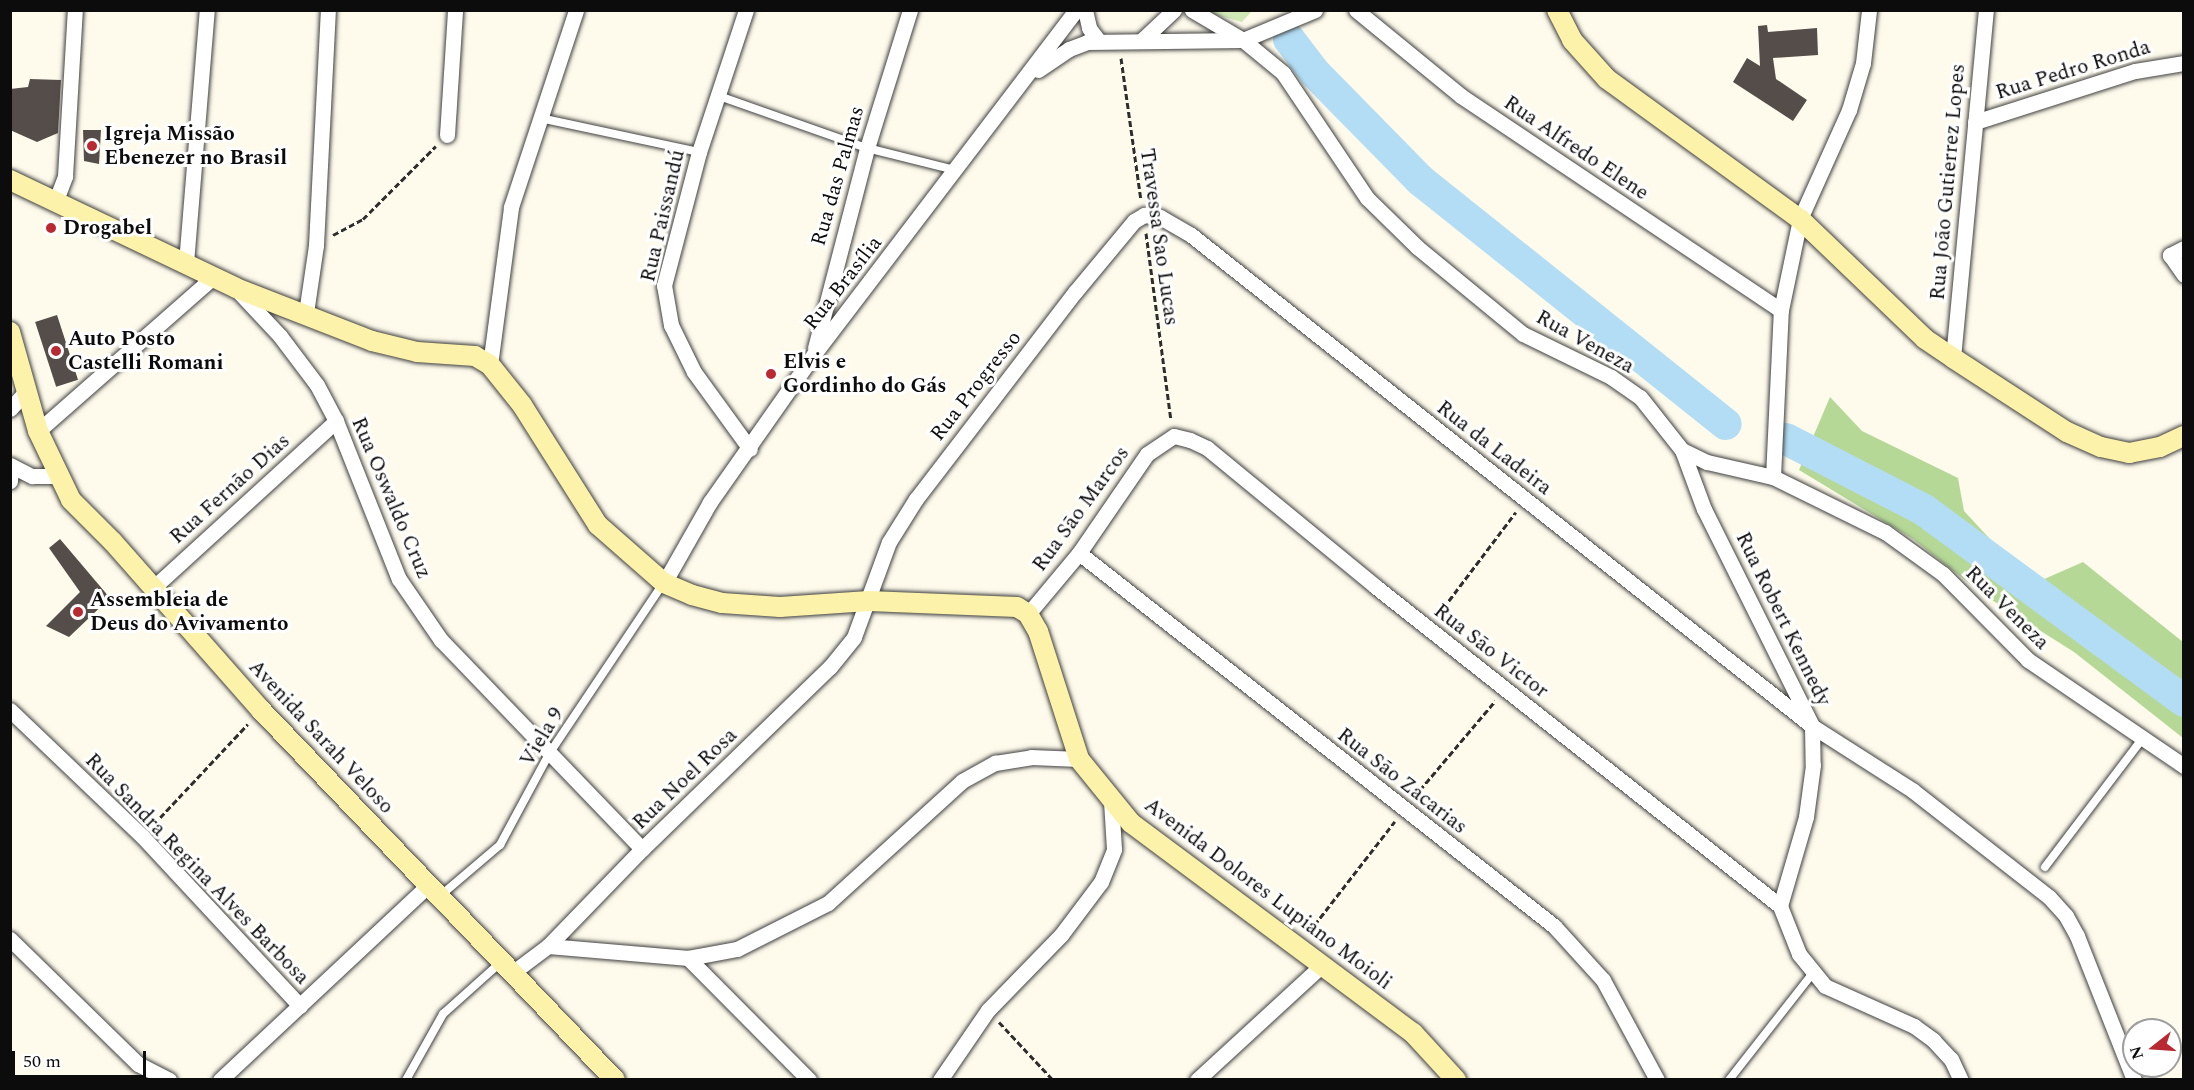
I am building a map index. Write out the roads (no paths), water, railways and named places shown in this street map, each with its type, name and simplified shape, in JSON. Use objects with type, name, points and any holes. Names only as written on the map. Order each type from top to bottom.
[{"type":"main road","points":[[1557,10],[1572,40],[1606,79],[1800,219],[1925,339],[2067,432],[2101,447],[2129,453],[2160,447],[2184,436]]},
{"type":"main road","points":[[10,180],[236,288],[306,312],[372,341],[417,352],[475,356],[490,365],[522,405],[598,525],[664,583],[722,603],[780,607],[869,601],[997,604],[1017,607],[1028,614]]},
{"type":"main road","name":"Avenida Sarah Veloso","points":[[10,332],[38,431],[57,476],[71,500],[261,710],[615,1080]]},
{"type":"main road","name":"Avenida Dolores Lupiano Moioli","points":[[1028,614],[1038,631],[1079,759],[1131,824],[1413,1033],[1451,1078]]},
{"type":"street","points":[[56,200],[65,176],[75,10]]},
{"type":"street","points":[[186,263],[207,10]]},
{"type":"street","points":[[306,312],[316,245],[328,10]]},
{"type":"street","points":[[447,135],[455,10]]},
{"type":"street","points":[[490,365],[511,207],[576,10]]},
{"type":"street","name":"Rua Paissandú","points":[[746,10],[720,96],[699,152],[664,285],[671,325],[694,372],[750,449]]},
{"type":"street","name":"Rua das Palmas","points":[[814,354],[867,148],[910,10]]},
{"type":"street","name":"Rua Brasília","points":[[664,583],[710,502],[750,449],[814,354],[1029,77],[1076,10]]},
{"type":"street","points":[[1085,10],[1089,28],[1098,40]]},
{"type":"street","points":[[1142,40],[1174,10]]},
{"type":"street","name":"Rua Veneza","points":[[1192,10],[1243,40],[1283,73],[1367,198],[1417,247],[1524,334],[1611,377],[1640,397],[1682,450],[1707,462],[1773,477],[1885,532],[1943,574],[2028,660],[2184,766]]},
{"type":"street","points":[[1243,40],[1315,10]]},
{"type":"street","name":"Rua Alfredo Elene","points":[[1356,10],[1461,96],[1781,310]]},
{"type":"street","points":[[1773,477],[1781,310],[1800,219],[1849,110],[1863,63],[1869,10]]},
{"type":"street","name":"Rua João Gutierrez Lopes","points":[[1953,357],[1986,10]]},
{"type":"street","name":"Rua Brasília","points":[[1029,77],[1069,49],[1098,40],[1243,40]]},
{"type":"street","name":"Rua Pedro Ronda","points":[[1975,122],[2135,71],[2184,63]]},
{"type":"street","name":"Rua da Ladeira","points":[[1144,215],[1160,217],[1191,235],[1812,726],[1912,790],[2032,883],[2066,916],[2134,1080]]},
{"type":"street","name":"Rua Progresso","points":[[869,601],[889,542],[916,499],[1076,292],[1134,221],[1144,215]]},
{"type":"street","points":[[2184,248],[2170,255],[2184,275]]},
{"type":"street","points":[[38,431],[213,277]]},
{"type":"street","name":"Rua Oswaldo Cruz","points":[[236,288],[292,352],[317,385],[336,421],[399,579],[441,640],[642,849]]},
{"type":"street","points":[[10,409],[26,391]]},
{"type":"street","name":"Rua Fernão Dias","points":[[153,588],[336,421]]},
{"type":"street","name":"Rua São Marcos","points":[[1028,614],[1079,553],[1147,454],[1174,436]]},
{"type":"street","name":"Rua São Victor","points":[[1174,436],[1207,448],[1428,628],[1780,906]]},
{"type":"street","name":"Rua Robert Kennedy","points":[[1682,450],[1704,509],[1812,726],[1813,765],[1806,817],[1780,906]]},
{"type":"street","points":[[10,481],[11,465],[32,476],[57,476]]},
{"type":"street","name":"Rua São Zacarias","points":[[1079,553],[1554,926],[1603,980],[1657,1080]]},
{"type":"street","name":"Rua Noel Rosa","points":[[506,968],[548,946],[642,849],[830,667],[854,637],[869,601]]},
{"type":"street","name":"Rua Sandra Regina Alves Barbosa","points":[[10,710],[142,836],[300,1006]]},
{"type":"street","points":[[548,946],[688,958],[737,949],[828,903],[962,782],[995,763],[1031,757],[1079,759]]},
{"type":"street","points":[[940,1080],[988,1010],[1061,935],[1101,882],[1114,849],[1111,801]]},
{"type":"street","points":[[220,1080],[300,1006],[433,892]]},
{"type":"street","points":[[1780,906],[1799,954],[1812,974],[1845,997],[1914,1026],[1951,1059],[1961,1080]]},
{"type":"street","points":[[10,939],[138,1064],[169,1080]]},
{"type":"street","points":[[688,958],[808,1080]]},
{"type":"street","points":[[1197,1080],[1321,966]]},
{"type":"lane","points":[[720,96],[867,148],[957,170]]},
{"type":"lane","points":[[540,118],[699,152]]},
{"type":"lane","name":"Viela 9","points":[[433,892],[500,845],[549,754],[664,583]]},
{"type":"lane","points":[[2045,867],[2143,738]]},
{"type":"lane","points":[[406,1080],[443,1014],[506,968]]},
{"type":"lane","points":[[1729,1080],[1812,974]]},
{"type":"waterway","points":[[1289,39],[1315,73],[1420,180],[1726,424]]},
{"type":"waterway","points":[[1786,439],[1924,510],[2184,701]]},
{"type":"place","name":"Igreja Missão Ebenezer no Brasil","points":[[92,146]]},
{"type":"place","name":"Drogabel","points":[[51,228]]},
{"type":"place","name":"Auto Posto Castelli Romani","points":[[56,351]]},
{"type":"place","name":"Elvis e Gordinho do Gás","points":[[771,374]]},
{"type":"place","name":"Assembleia de Deus do Avivamento","points":[[78,612]]}]
